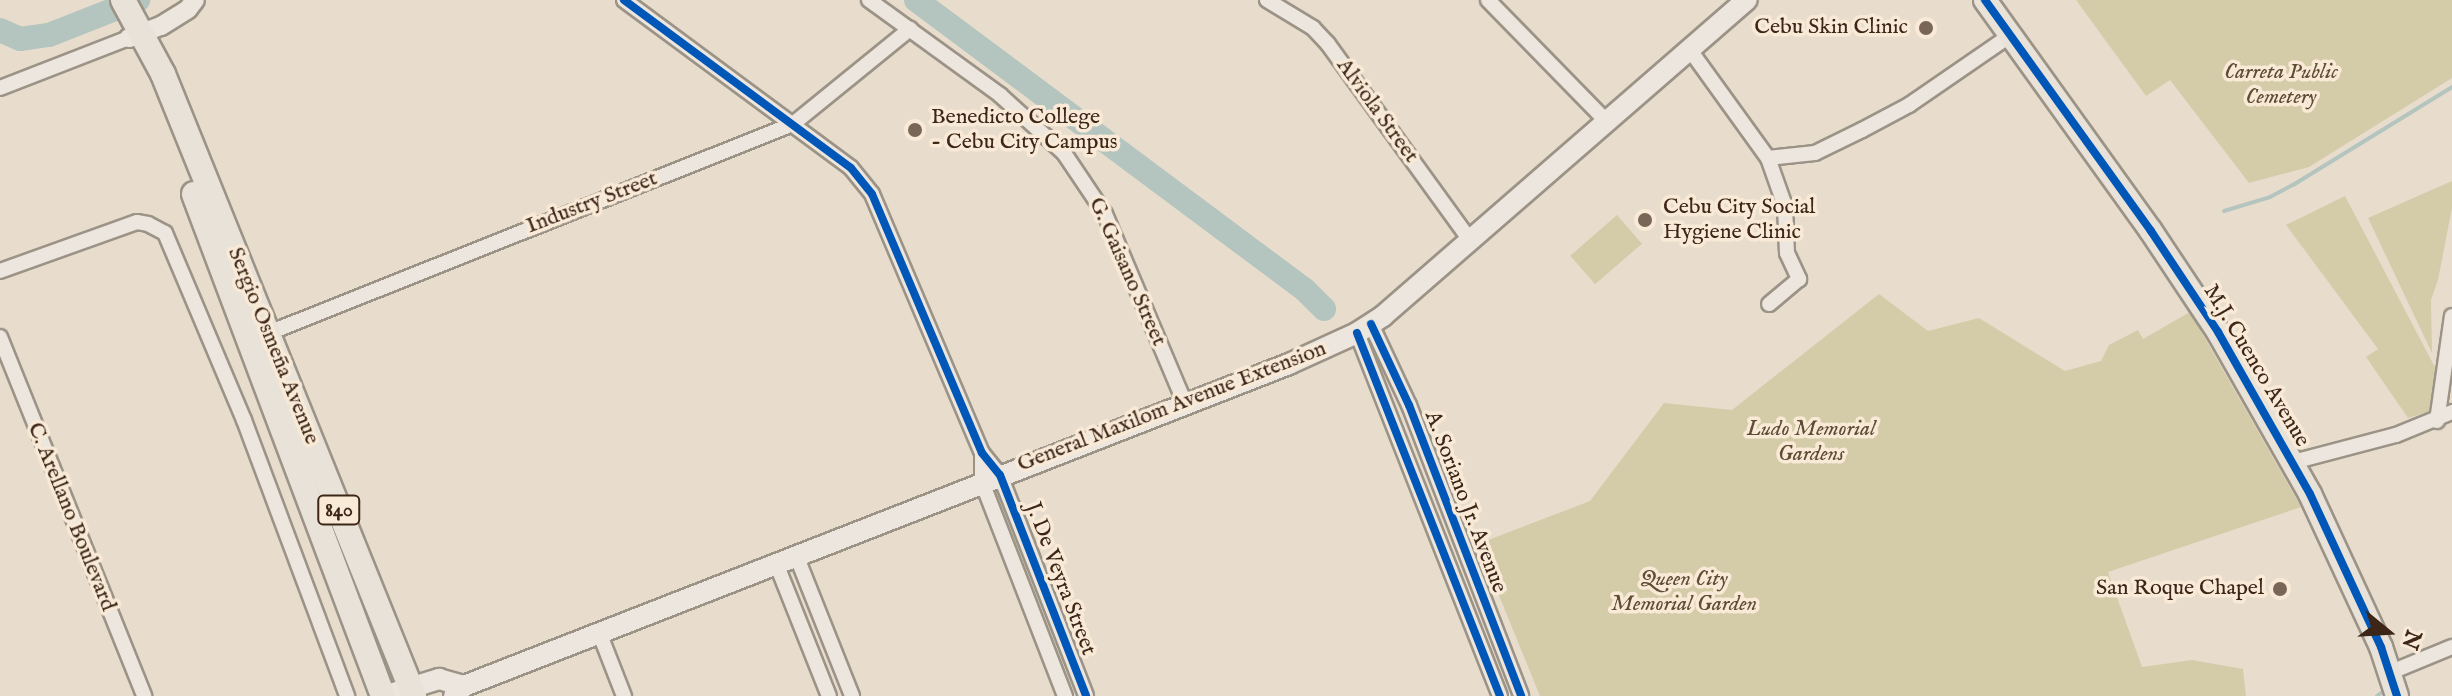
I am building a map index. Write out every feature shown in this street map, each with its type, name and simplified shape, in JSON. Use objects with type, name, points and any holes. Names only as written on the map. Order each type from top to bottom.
[{"type":"highway","name":"Sergio Osmeña Avenue","points":[[105,0],[130,21],[260,337],[413,691]]},
{"type":"highway","name":"Sergio Osmeña Avenue","points":[[260,337],[383,696]]},
{"type":"main road","name":"General Maxilom Avenue Extension","points":[[383,696],[413,691],[439,679],[459,691],[599,632],[1289,364],[1364,328],[1747,0]]},
{"type":"main road","name":"M.J. Cuenco Avenue","points":[[1985,0],[2183,278],[2293,462],[2391,672],[2397,696]]},
{"type":"main road","points":[[2005,0],[2009,33]]},
{"type":"street","points":[[0,88],[130,21],[188,9],[195,0]]},
{"type":"street","points":[[624,0],[851,168],[872,194],[991,479]]},
{"type":"street","name":"G. Gaisano Street","points":[[869,0],[1000,95],[1064,153],[1105,214],[1185,403]]},
{"type":"street","name":"Alviola Street","points":[[1267,0],[1313,28],[1328,44],[1470,240]]},
{"type":"street","points":[[1488,0],[1606,121]]},
{"type":"street","name":"Industry Street","points":[[260,337],[793,124],[910,29]]},
{"type":"street","points":[[1768,158],[1815,153],[1862,130],[1909,105],[2009,33]]},
{"type":"street","points":[[1690,50],[1768,158],[1787,214],[1787,253],[1799,279],[1769,304]]},
{"type":"street","points":[[0,271],[137,222],[165,233],[244,420],[347,696]]},
{"type":"street","points":[[2437,421],[2452,316]]},
{"type":"street","name":"A. Soriano Jr. Avenue","points":[[1364,328],[1500,696]]},
{"type":"street","name":"A. Soriano Jr. Avenue","points":[[1364,328],[1409,405],[1521,696]]},
{"type":"street","name":"C. Arellano Boulevard","points":[[0,337],[144,696]]},
{"type":"street","points":[[2293,462],[2437,421],[2452,412]]},
{"type":"street","name":"J. De Veyra Street","points":[[991,479],[1065,696]]},
{"type":"street","name":"J. De Veyra Street","points":[[991,479],[1086,696]]},
{"type":"street","points":[[796,555],[852,696]]},
{"type":"street","points":[[776,563],[829,696]]},
{"type":"street","points":[[599,632],[624,696]]},
{"type":"street","points":[[2391,672],[2452,647]]},
{"type":"green space","name":"Carreta Public Cemetery","points":[[2076,0],[2452,0],[2452,78],[2309,167],[2249,183],[2170,80],[2146,96]]},
{"type":"green space","points":[[2452,181],[2452,208],[2431,300],[2432,353],[2368,218]]},
{"type":"green space","points":[[2345,196],[2438,373],[2434,410],[2408,418],[2366,357],[2378,349],[2286,225]]},
{"type":"green space","points":[[1617,215],[1642,244],[1595,284],[1570,256]]},
{"type":"green space","points":[[1879,294],[1928,331],[1979,318],[2065,371],[2101,361],[2109,345],[2138,330],[2143,339],[2190,312],[2301,507],[2108,572],[2142,667],[2192,660],[2243,669],[2246,696],[1540,696],[1478,544],[1590,501],[1664,403],[1732,410]]},
{"type":"waterway","points":[[0,30],[20,39],[49,35],[138,0]]},
{"type":"waterway","points":[[916,0],[1305,290],[1324,309]]},
{"type":"waterway","points":[[2224,211],[2270,197],[2293,185],[2452,87]]},
{"type":"waterway","points":[[2377,696],[2381,693]]},
{"type":"cycle path","points":[[624,0],[851,168],[872,194],[982,453],[1000,475],[1086,696]]},
{"type":"cycle path","points":[[1985,0],[2151,231],[2218,332],[2310,494],[2381,647],[2397,696]]},
{"type":"cycle path","points":[[1371,324],[1409,405],[1521,696]]},
{"type":"cycle path","points":[[1357,333],[1500,696]]},
{"type":"place","name":"Cebu Skin Clinic","points":[[1926,28]]},
{"type":"place","name":"Benedicto College - Cebu City Campus","points":[[915,130]]},
{"type":"place","name":"Cebu City Social Hygiene Clinic","points":[[1645,220]]},
{"type":"place","name":"San Roque Chapel","points":[[2280,589]]},
{"type":"park label","name":"Ludo Memorial Gardens","points":[[1811,442]]},
{"type":"park label","name":"Queen City Memorial Garden","points":[[1684,592]]}]
